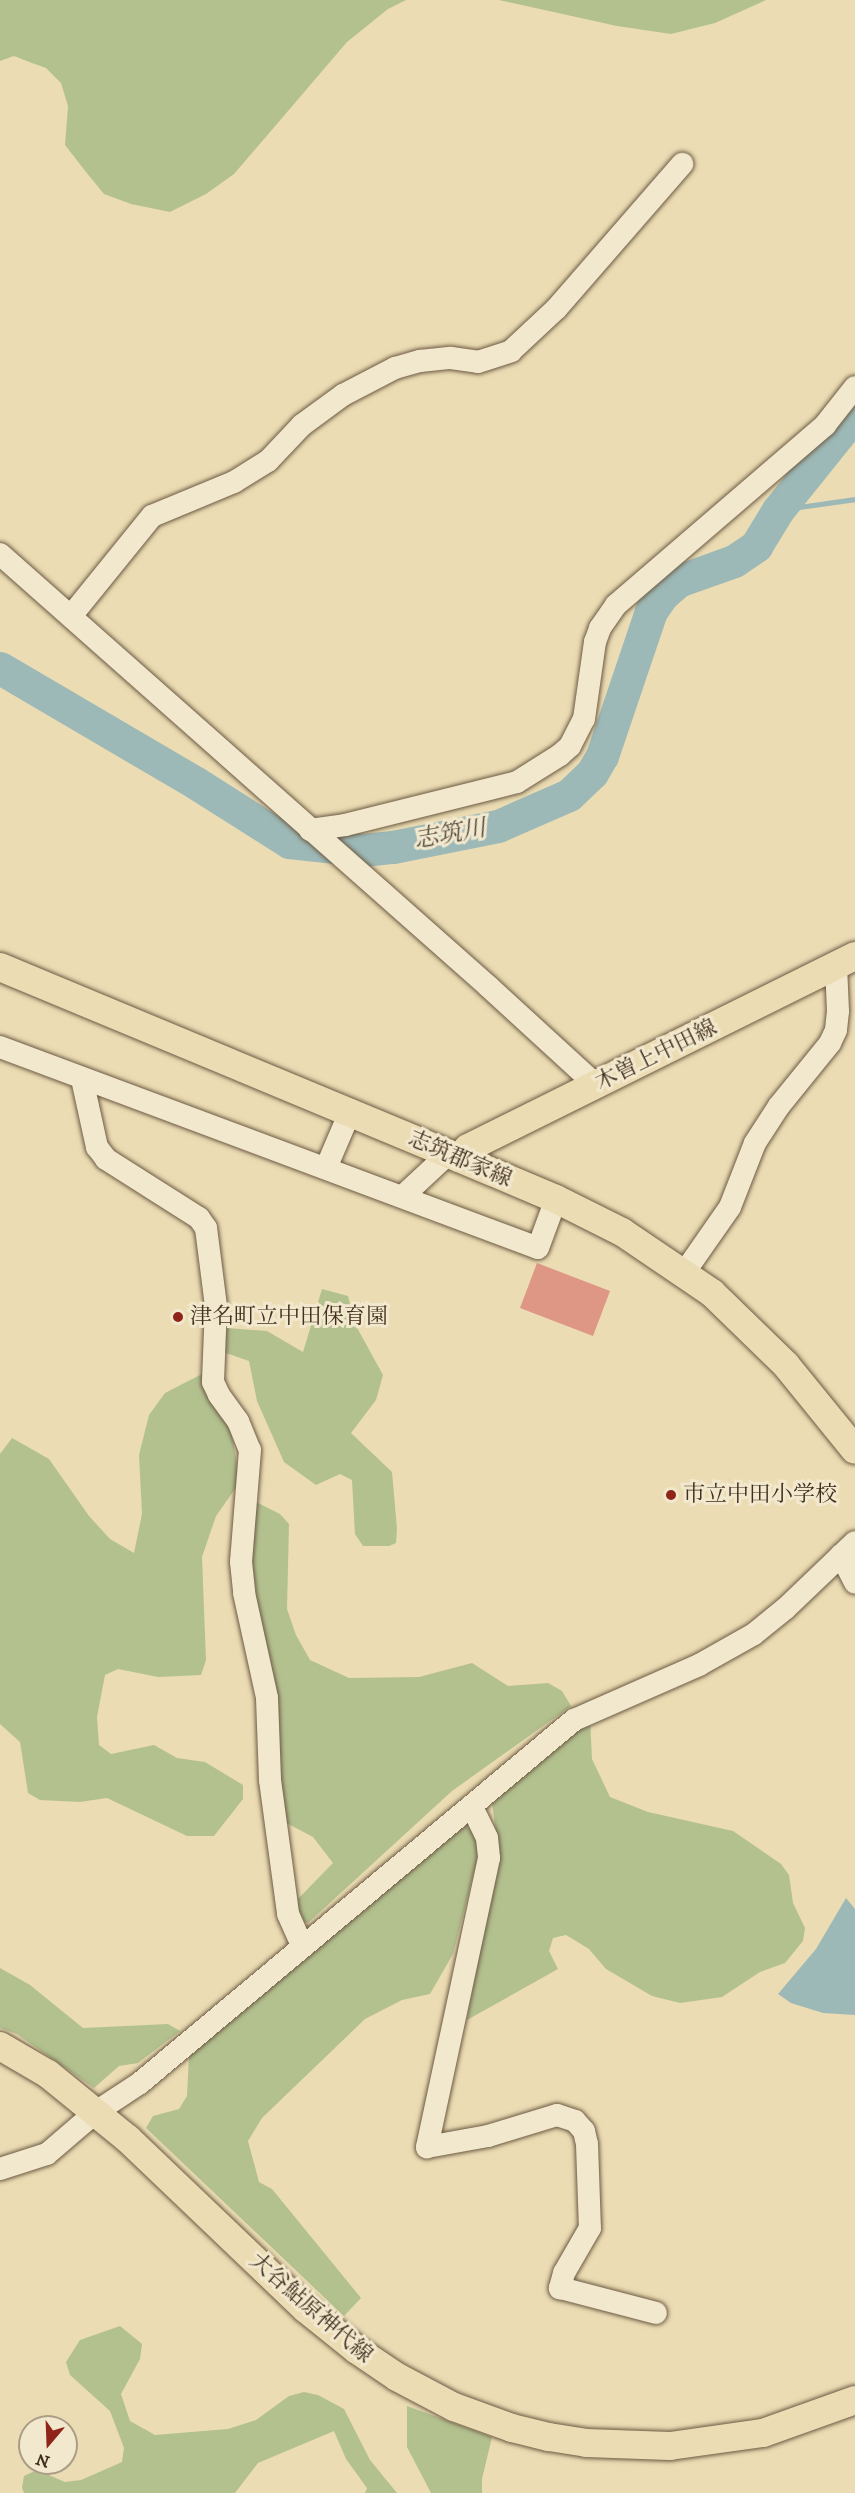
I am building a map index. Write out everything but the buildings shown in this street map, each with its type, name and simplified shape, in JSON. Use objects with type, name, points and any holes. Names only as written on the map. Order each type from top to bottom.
[{"type":"main road","name":"木曽上中田線","points":[[454,1156],[845,961]]},
{"type":"main road","name":"志筑郡家線","points":[[0,967],[556,1199],[622,1232],[711,1293],[786,1365],[855,1450]]},
{"type":"main road","name":"大谷鮎原神代線","points":[[0,2046],[48,2074],[128,2139],[305,2308],[357,2350],[424,2393],[482,2418],[549,2437],[586,2443],[669,2446],[763,2433],[855,2400]]},
{"type":"street","points":[[71,616],[152,516],[234,482],[268,461],[302,425],[343,395],[395,368],[420,361],[451,358],[478,362],[511,351],[557,308],[682,164]]},
{"type":"street","points":[[312,831],[345,825],[517,782],[560,755],[570,746],[584,719],[595,642],[600,628],[616,605],[825,425],[855,387]]},
{"type":"street","points":[[0,554],[596,1085]]},
{"type":"street","points":[[684,1273],[730,1208],[756,1143],[778,1106],[831,1043],[836,1030],[845,961]]},
{"type":"street","points":[[0,1047],[538,1248],[556,1199]]},
{"type":"street","points":[[82,1079],[97,1147],[106,1159],[200,1218],[206,1228],[216,1306],[213,1382],[219,1395],[238,1421],[250,1450],[241,1562],[244,1593],[267,1698],[270,1780],[288,1914],[303,1947]]},
{"type":"street","points":[[326,1168],[350,1112]]},
{"type":"street","points":[[403,1196],[454,1156]]},
{"type":"street","points":[[848,1548],[855,1582]]},
{"type":"street","points":[[0,2169],[47,2154],[96,2112],[140,2083],[574,1720],[699,1665],[766,1625],[848,1548]]},
{"type":"street","points":[[472,1807],[487,1838],[489,1858],[428,2147],[488,2136],[556,2115],[575,2121],[584,2131],[587,2144],[591,2228],[564,2273],[560,2288],[656,2313]]},
{"type":"green space","points":[[0,0],[406,0],[388,9],[347,42],[234,174],[206,194],[170,212],[131,204],[104,194],[86,172],[65,145],[68,106],[61,83],[46,68],[14,56],[0,61]]},
{"type":"green space","points":[[499,0],[766,0],[715,23],[671,34],[617,26]]},
{"type":"green space","points":[[322,1289],[348,1296],[355,1324],[383,1375],[376,1400],[351,1433],[392,1472],[397,1529],[396,1543],[389,1546],[363,1546],[355,1534],[352,1480],[340,1474],[316,1485],[284,1462],[257,1401],[249,1361],[223,1352],[226,1328],[267,1331],[303,1352]]},
{"type":"green space","points":[[202,1374],[213,1400],[230,1424],[240,1482],[216,1516],[202,1557],[206,1660],[201,1675],[158,1677],[118,1669],[105,1675],[97,1717],[99,1745],[111,1754],[154,1745],[177,1758],[205,1762],[243,1785],[243,1799],[214,1836],[187,1836],[107,1798],[80,1802],[40,1800],[28,1793],[20,1742],[0,1724],[0,1454],[12,1438],[49,1459],[89,1516],[110,1539],[134,1553],[142,1514],[139,1455],[149,1415],[165,1393]]},
{"type":"green space","points":[[254,1501],[280,1514],[289,1524],[287,1609],[296,1635],[310,1660],[349,1678],[419,1677],[472,1663],[508,1686],[548,1683],[562,1691],[571,1706],[452,1791],[308,1923],[293,1918],[292,1905],[333,1863],[313,1837],[279,1819],[267,1678],[249,1539]]},
{"type":"green space","points":[[590,1718],[592,1759],[610,1797],[648,1812],[733,1831],[781,1864],[789,1875],[793,1903],[805,1928],[803,1941],[785,1963],[760,1972],[722,1997],[680,2003],[652,1996],[606,1969],[589,1949],[566,1935],[553,1938],[549,1951],[558,1969],[467,2020],[498,1849],[492,1802]]},
{"type":"green space","points":[[462,1824],[474,1832],[481,1845],[453,1954],[430,1994],[402,2000],[365,2019],[262,2118],[248,2141],[259,2182],[272,2189],[361,2298],[344,2316],[146,2128],[153,2116],[179,2109],[187,2096],[189,2056]]},
{"type":"green space","points":[[0,1968],[30,1985],[83,2028],[168,2024],[180,2031],[138,2063],[119,2066],[94,2088],[17,2034],[0,2028]]},
{"type":"green space","points":[[120,2326],[142,2344],[140,2359],[121,2394],[130,2421],[155,2435],[228,2429],[256,2420],[289,2396],[304,2392],[318,2395],[344,2409],[370,2460],[397,2493],[365,2493],[367,2488],[346,2459],[334,2431],[258,2463],[235,2493],[24,2493],[22,2488],[26,2475],[49,2475],[65,2482],[81,2480],[122,2462],[124,2448],[110,2411],[70,2375],[66,2362],[80,2340]]},
{"type":"green space","points":[[407,2406],[492,2437],[482,2479],[482,2493],[431,2493],[407,2447]]},
{"type":"water","points":[[846,1898],[855,1909],[855,2015],[823,2013],[791,2003],[778,1994],[816,1949]]},
{"type":"waterway","name":"志筑川","points":[[0,668],[196,783],[289,842],[363,850],[393,847],[498,826],[569,795],[592,773],[602,756],[651,611],[662,595],[678,581],[734,561],[756,546],[778,510],[855,414]]},
{"type":"waterway","points":[[778,510],[855,499]]},
{"type":"place","name":"津名町立中田保育園","points":[[178,1317]]},
{"type":"place","name":"市立中田小学校","points":[[671,1495]]}]
